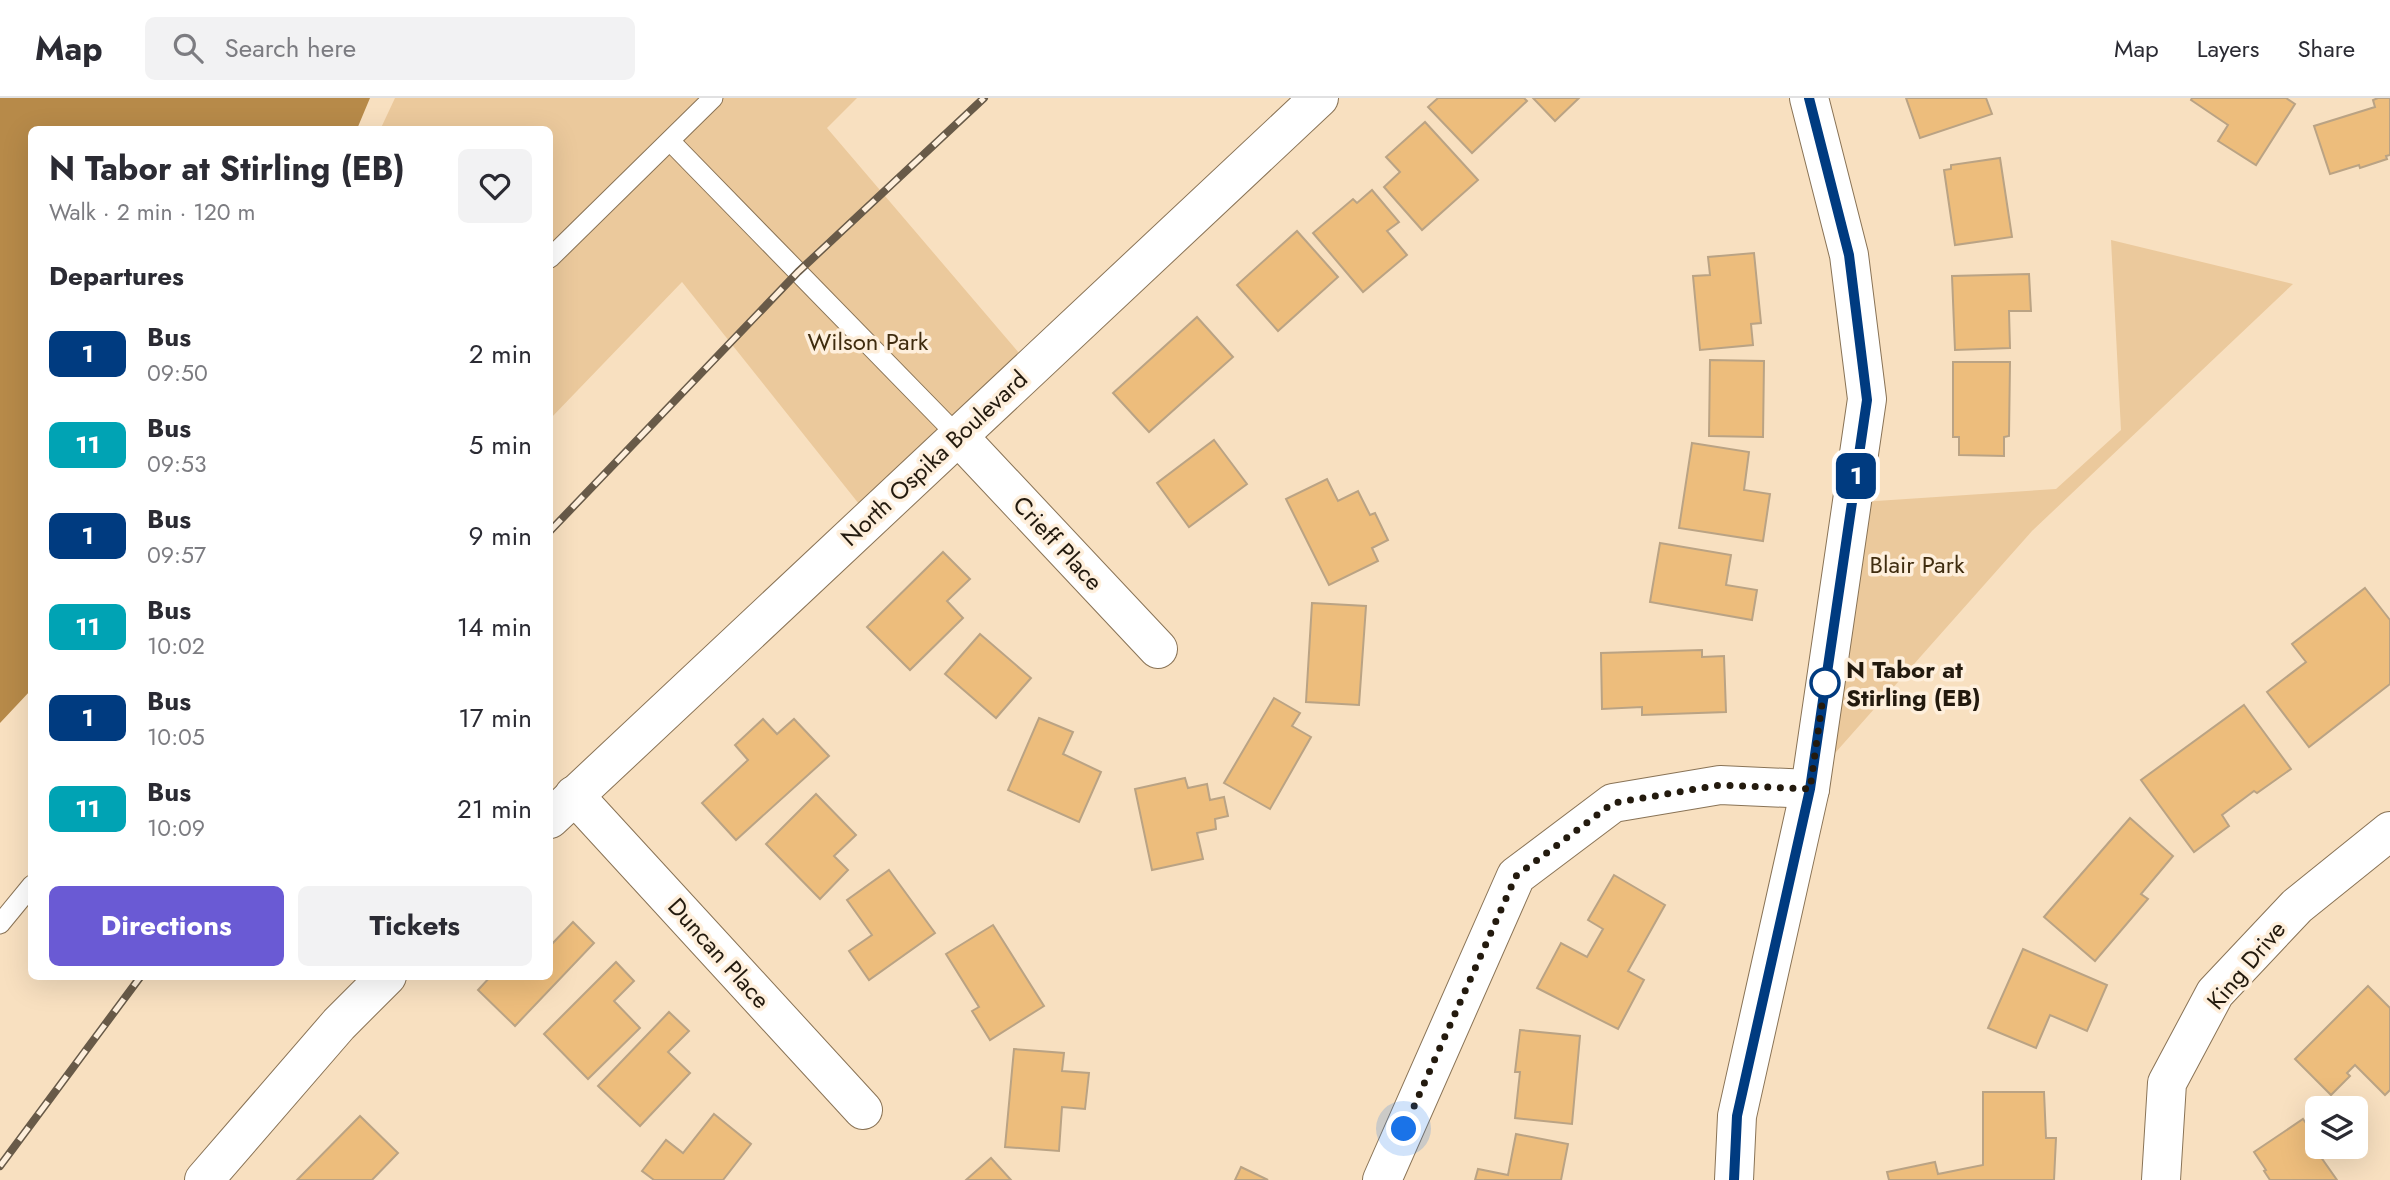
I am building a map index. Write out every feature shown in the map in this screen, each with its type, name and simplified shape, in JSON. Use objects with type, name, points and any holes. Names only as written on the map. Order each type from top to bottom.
[{"type":"street","name":"North Ospika Boulevard","points":[[562,807],[1319,98]]},
{"type":"street","points":[[1734,1180],[1737,1116],[1810,789],[1867,400],[1849,255],[1809,98]]},
{"type":"street","name":"Crieff Place","points":[[958,436],[1158,649]]},
{"type":"street","points":[[1382,1180],[1516,876],[1613,803],[1720,785],[1810,789]]},
{"type":"street","name":"Duncan Place","points":[[562,807],[863,1110]]},
{"type":"street","name":"King Drive","points":[[2161,1180],[2167,1083],[2215,993],[2297,906],[2390,831]]},
{"type":"street","points":[[204,1180],[339,1024],[383,980]]},
{"type":"lane","points":[[553,255],[713,98]]},
{"type":"lane","points":[[670,141],[958,436]]},
{"type":"lane","points":[[0,924],[28,891]]},
{"type":"green space","name":"Wilson Park","points":[[395,98],[857,98],[827,128],[1019,353],[859,504],[682,282],[553,416],[553,126],[382,126]]},
{"type":"green space","name":"Blair Park","points":[[2111,240],[2293,284],[2032,531],[1820,770],[1861,502],[2056,489],[2121,430]]},
{"type":"shaded area","points":[[0,98],[370,98],[358,126],[28,126],[28,693],[0,723]]},
{"type":"building","points":[[1438,98],[1524,98],[1527,101],[1472,153],[1428,107]]},
{"type":"building","points":[[1533,98],[1579,98],[1555,121]]},
{"type":"building","points":[[1906,98],[1986,98],[1992,114],[1920,138]]},
{"type":"building","points":[[2286,98],[2295,104],[2256,165],[2218,141],[2228,125],[2191,100]]},
{"type":"building","points":[[2390,98],[2390,155],[2386,156],[2387,159],[2360,168],[2359,165],[2330,174],[2314,126],[2375,107],[2373,100]]},
{"type":"building","points":[[1425,122],[1478,180],[1422,230],[1384,187],[1400,172],[1386,157]]},
{"type":"building","points":[[2000,158],[2012,237],[1955,245],[1944,170],[1951,169],[1951,165]]},
{"type":"building","points":[[1372,190],[1399,222],[1387,231],[1407,255],[1363,292],[1313,233],[1353,199],[1357,203]]},
{"type":"building","points":[[1297,231],[1338,277],[1278,331],[1237,285]]},
{"type":"building","points":[[1754,253],[1761,323],[1751,324],[1753,345],[1700,350],[1693,276],[1710,275],[1708,257]]},
{"type":"building","points":[[2029,274],[2031,311],[2009,311],[2010,348],[1955,350],[1952,276]]},
{"type":"building","points":[[1197,317],[1233,357],[1149,432],[1113,393]]},
{"type":"building","points":[[1710,360],[1764,361],[1763,437],[1709,436]]},
{"type":"building","points":[[1953,362],[2010,362],[2009,436],[2004,437],[2004,456],[1959,455],[1959,437],[1953,437]]},
{"type":"building","points":[[1214,440],[1247,484],[1189,527],[1157,483]]},
{"type":"building","points":[[1692,443],[1749,452],[1744,490],[1770,494],[1763,541],[1679,528]]},
{"type":"building","points":[[1327,479],[1338,501],[1358,491],[1370,515],[1375,513],[1388,540],[1372,548],[1378,561],[1329,585],[1286,499]]},
{"type":"building","points":[[1660,543],[1731,555],[1726,585],[1757,590],[1752,620],[1650,602]]},
{"type":"building","points":[[943,552],[970,579],[947,601],[963,618],[910,670],[867,627]]},
{"type":"building","points":[[2365,588],[2390,620],[2390,684],[2309,747],[2267,692],[2306,662],[2292,644]]},
{"type":"building","points":[[1312,603],[1366,606],[1359,705],[1306,702]]},
{"type":"building","points":[[980,634],[1031,678],[996,718],[945,674]]},
{"type":"building","points":[[1702,650],[1702,657],[1724,656],[1726,712],[1642,715],[1642,707],[1602,709],[1601,653]]},
{"type":"building","points":[[1274,698],[1300,713],[1292,726],[1311,737],[1270,809],[1224,783]]},
{"type":"building","points":[[2244,705],[2291,769],[2257,793],[2254,791],[2222,815],[2229,826],[2194,852],[2141,780]]},
{"type":"building","points":[[1039,718],[1073,732],[1063,754],[1101,772],[1079,822],[1008,790]]},
{"type":"building","points":[[763,719],[777,734],[794,719],[829,756],[736,840],[702,803],[748,760],[735,745]]},
{"type":"building","points":[[1185,778],[1188,788],[1207,784],[1210,800],[1224,797],[1228,816],[1215,819],[1216,829],[1197,833],[1203,859],[1152,870],[1135,789]]},
{"type":"building","points":[[816,794],[856,835],[834,856],[848,870],[820,899],[766,844]]},
{"type":"building","points":[[2130,818],[2173,856],[2141,894],[2148,899],[2095,961],[2044,917]]},
{"type":"building","points":[[889,870],[935,933],[869,980],[849,951],[872,935],[847,900]]},
{"type":"building","points":[[1614,875],[1665,905],[1628,971],[1644,980],[1618,1029],[1537,988],[1561,943],[1587,957],[1603,929],[1588,920]]},
{"type":"building","points":[[573,922],[594,943],[515,1026],[478,990],[487,980],[553,980],[553,943]]},
{"type":"building","points":[[993,925],[1044,1006],[990,1040],[972,1011],[979,1007],[946,954]]},
{"type":"building","points":[[2023,949],[2107,985],[2087,1031],[2050,1015],[2036,1048],[1988,1028]]},
{"type":"building","points":[[616,962],[634,981],[614,1001],[640,1028],[588,1079],[544,1034]]},
{"type":"building","points":[[2368,986],[2390,1008],[2390,1090],[2385,1095],[2355,1065],[2347,1073],[2350,1076],[2331,1095],[2295,1059]]},
{"type":"building","points":[[669,1012],[689,1031],[668,1052],[690,1073],[640,1126],[598,1086]]},
{"type":"building","points":[[1520,1030],[1580,1036],[1572,1124],[1515,1118],[1520,1072],[1515,1072]]},
{"type":"building","points":[[1014,1049],[1064,1053],[1062,1071],[1089,1073],[1085,1109],[1062,1107],[1059,1151],[1005,1147]]},
{"type":"building","points":[[1983,1092],[2044,1092],[2046,1138],[2056,1138],[2054,1180],[1889,1180],[1887,1172],[1935,1162],[1938,1174],[1983,1165]]},
{"type":"building","points":[[714,1114],[751,1144],[723,1180],[654,1180],[642,1171],[666,1140],[683,1153]]},
{"type":"building","points":[[360,1116],[398,1153],[372,1180],[297,1180]]},
{"type":"building","points":[[2303,1119],[2305,1159],[2322,1159],[2337,1180],[2270,1180],[2254,1152]]},
{"type":"building","points":[[1516,1134],[1568,1144],[1561,1180],[1475,1180],[1478,1169],[1508,1175]]},
{"type":"building","points":[[991,1158],[1011,1180],[966,1180]]},
{"type":"building","points":[[1241,1167],[1268,1180],[1235,1180]]},
{"type":"railway","points":[[553,528],[798,272],[984,98]]},
{"type":"railway","points":[[0,1166],[138,980]]},
{"type":"bus line","name":"1","points":[[1734,1180],[1737,1116],[1810,789],[1867,400],[1849,255],[1809,98]]},
{"type":"place","name":"N Tabor at Stirling (EB)","points":[[1825,683]]},
{"type":"route","points":[[1404,1129],[1516,876],[1613,803],[1720,785],[1810,789],[1825,683]]}]
